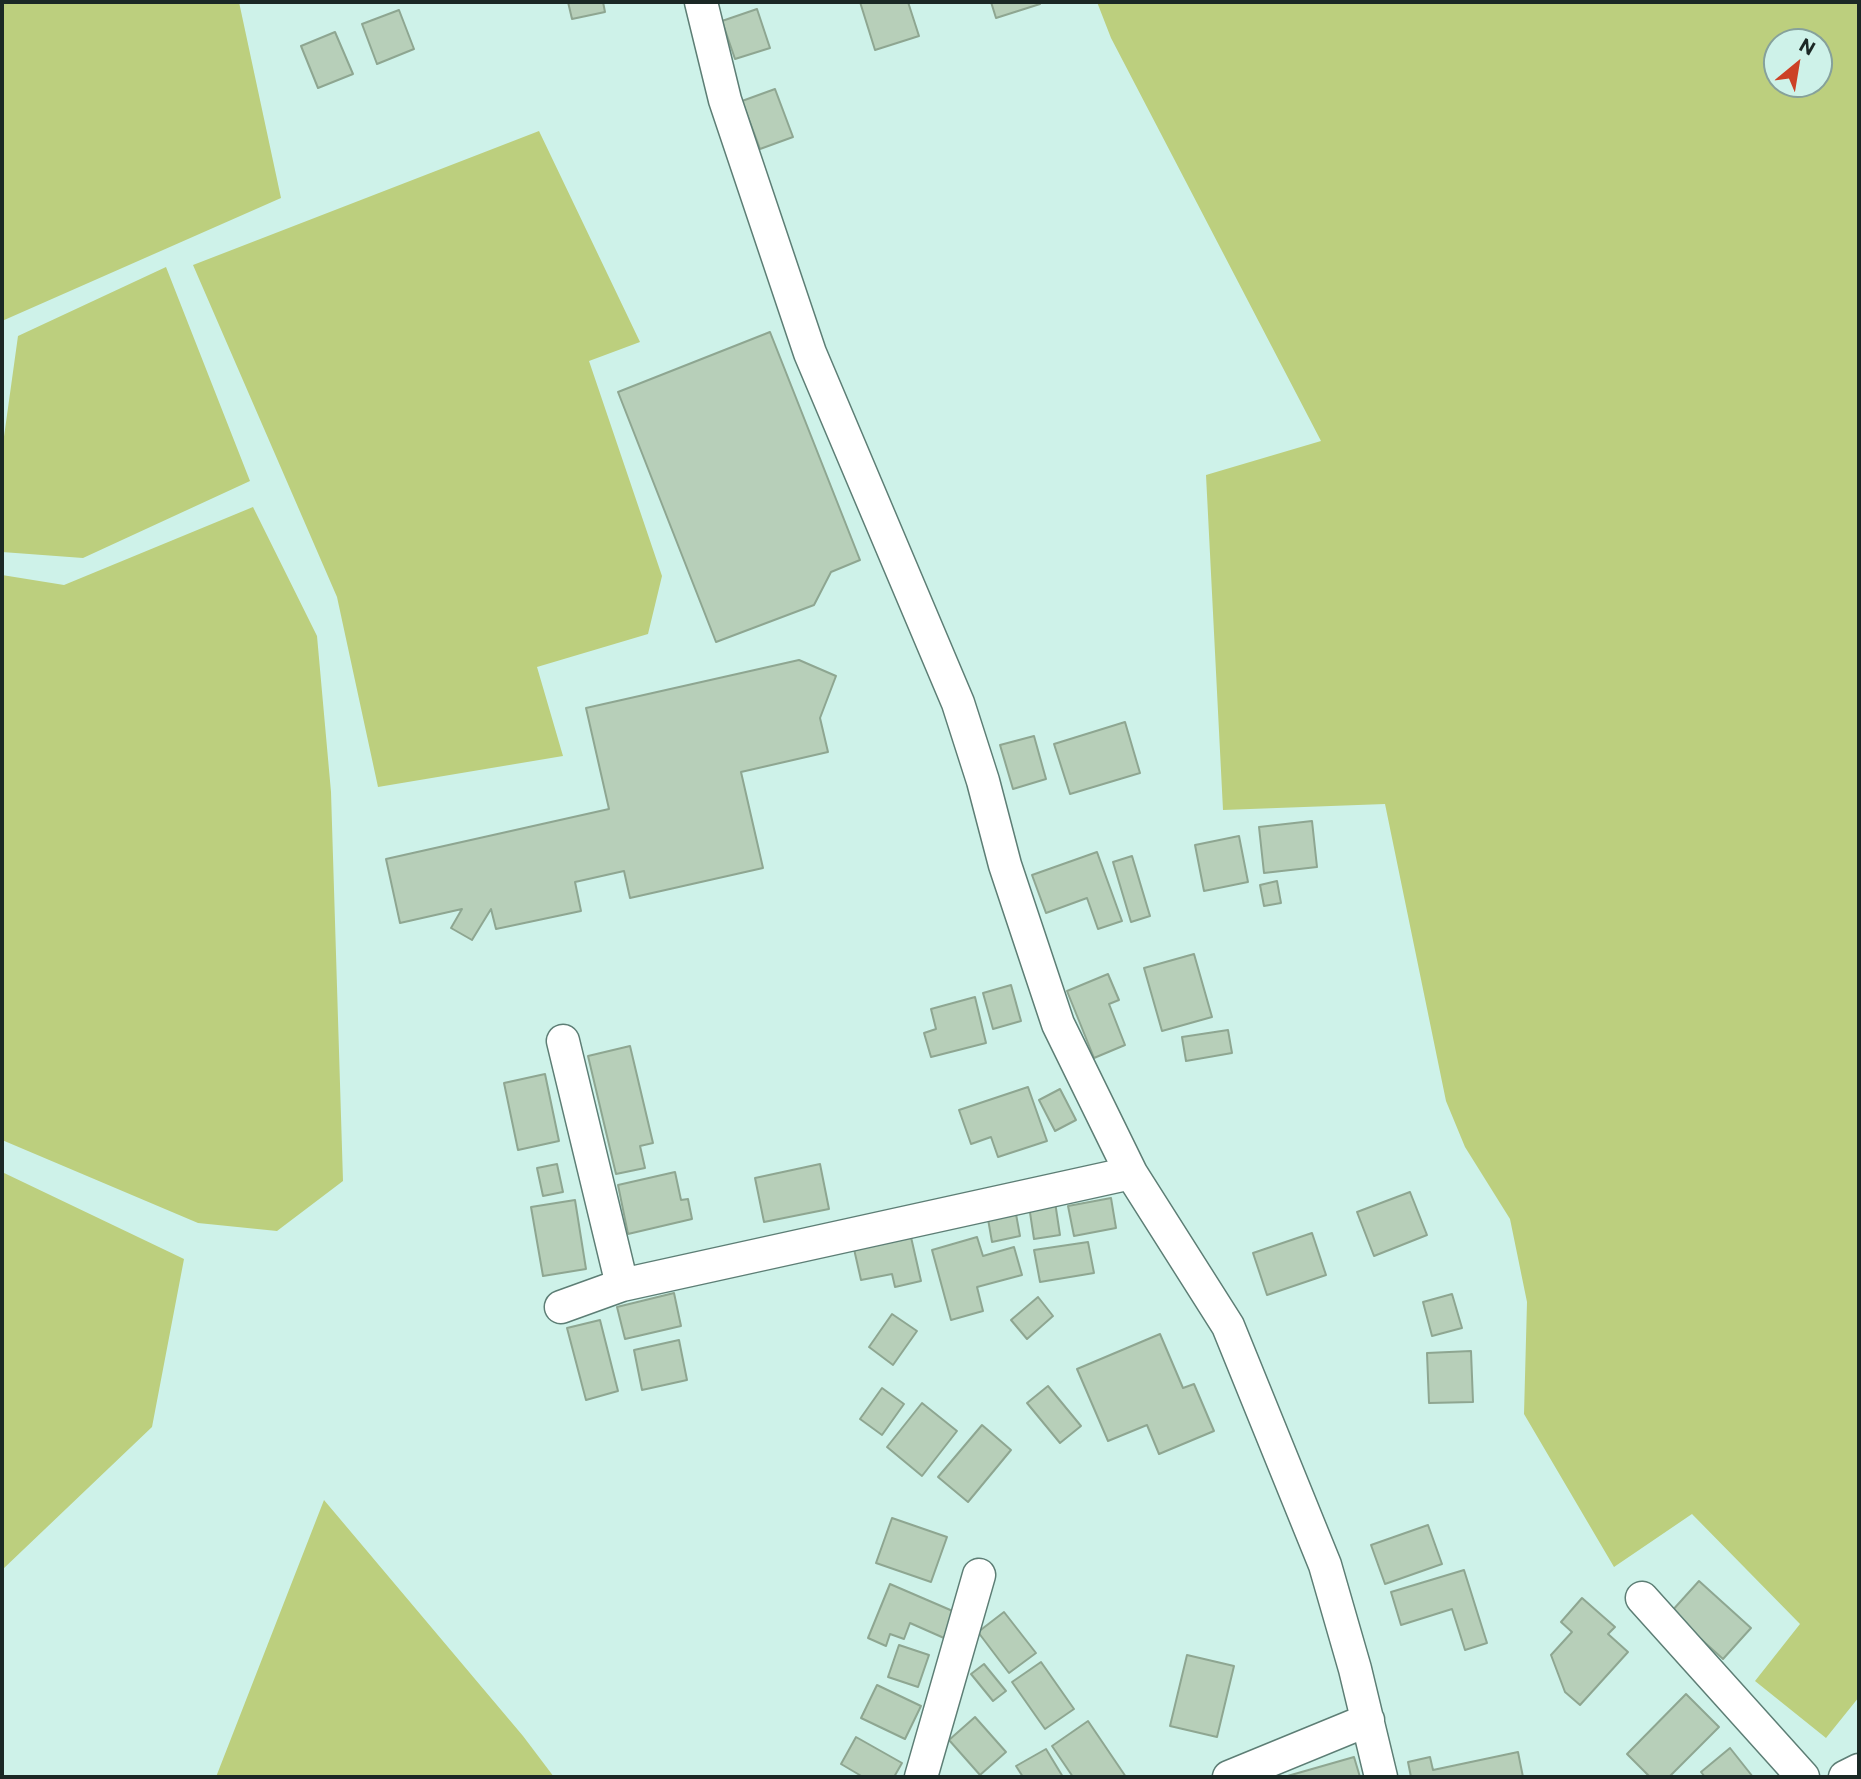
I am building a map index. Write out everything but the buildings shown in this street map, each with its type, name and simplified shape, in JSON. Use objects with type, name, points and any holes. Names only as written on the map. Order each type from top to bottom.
[{"type":"street","points":[[707,3],[725,100],[810,353],[958,702],[983,781],[1004,865],[1058,1024],[1131,1174],[1228,1326],[1325,1565],[1355,1670],[1381,1777]]},
{"type":"street","points":[[563,1041],[622,1285]]},
{"type":"street","points":[[561,1307],[622,1285],[1131,1174]]},
{"type":"street","points":[[921,1777],[979,1575]]},
{"type":"street","points":[[1642,1598],[1803,1777]]},
{"type":"street","points":[[1229,1777],[1368,1720]]},
{"type":"street","points":[[1845,1777],[1859,1770]]},
{"type":"green space","points":[[2,2],[239,2],[281,198],[2,321]]},
{"type":"green space","points":[[1097,2],[1859,2],[1859,1697],[1826,1738],[1755,1681],[1800,1624],[1692,1514],[1614,1567],[1524,1414],[1527,1302],[1510,1219],[1465,1147],[1446,1101],[1385,804],[1223,810],[1206,475],[1321,441],[1111,38]]},
{"type":"green space","points":[[539,131],[640,342],[589,361],[662,576],[648,634],[537,667],[563,756],[378,787],[337,597],[193,265]]},
{"type":"green space","points":[[166,267],[250,481],[83,558],[2,552],[2,451],[18,336]]},
{"type":"green space","points":[[253,507],[317,636],[331,792],[343,1181],[277,1231],[198,1223],[2,1140],[2,575],[64,585]]},
{"type":"green space","points":[[2,1172],[184,1259],[152,1427],[2,1570]]},
{"type":"green space","points":[[324,1500],[523,1736],[554,1777],[216,1777]]}]
